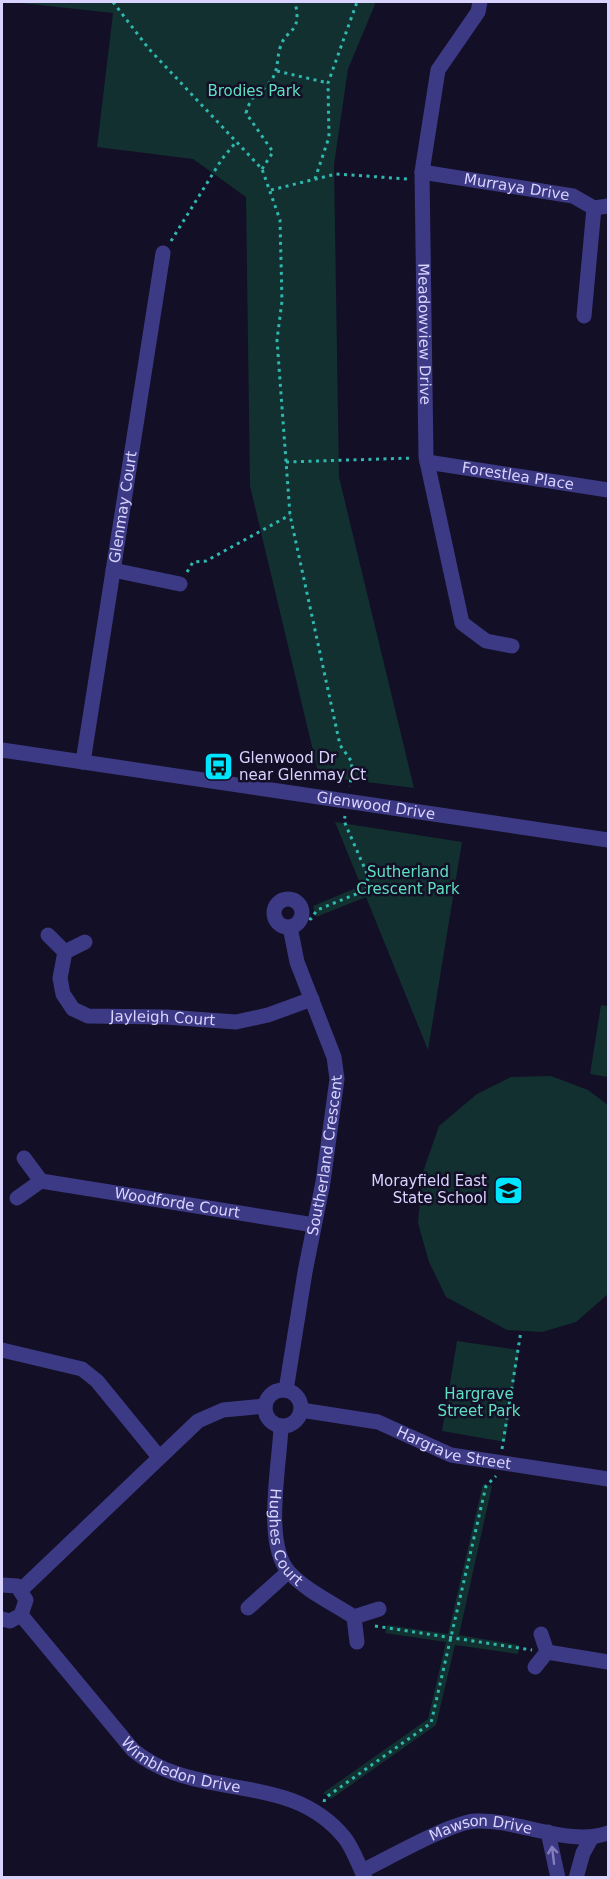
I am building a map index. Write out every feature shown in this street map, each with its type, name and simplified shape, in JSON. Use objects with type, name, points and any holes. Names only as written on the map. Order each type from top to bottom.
[{"type":"street","name":"Meadowview Drive","points":[[480,2],[478,12],[438,70],[422,176],[427,460],[462,623],[486,641],[512,646]]},
{"type":"street","name":"Murraya Drive","points":[[422,176],[573,196],[601,207]]},
{"type":"street","points":[[584,316],[601,207]]},
{"type":"street","name":"Glenmay Court","points":[[83,762],[163,253]]},
{"type":"street","name":"Forestlea Place","points":[[427,460],[609,490]]},
{"type":"street","points":[[113,570],[180,584]]},
{"type":"street","name":"Glenwood Drive","points":[[2,750],[609,840]]},
{"type":"street","name":"Southerland Crescent","points":[[286,1389],[338,1079],[334,1057],[297,962],[296,922]]},
{"type":"street","points":[[48,935],[65,952],[85,942]]},
{"type":"street","name":"Jayleigh Court","points":[[65,952],[60,978],[63,994],[73,1009],[88,1016],[156,1016],[236,1022],[268,1015],[312,999]]},
{"type":"street","points":[[17,1198],[41,1181],[24,1158]]},
{"type":"street","name":"Woodforde Court","points":[[41,1181],[314,1225]]},
{"type":"street","points":[[2,1352],[82,1368],[97,1381],[159,1456]]},
{"type":"street","points":[[286,1389],[296,1395],[301,1410],[297,1420],[282,1426],[271,1421],[265,1406],[270,1395],[286,1389]]},
{"type":"street","points":[[21,1590],[187,1430],[211,1413],[236,1407],[265,1406]]},
{"type":"street","name":"Hargrave Street","points":[[301,1410],[378,1422],[451,1455],[609,1479]]},
{"type":"street","name":"Hughes Court","points":[[282,1426],[275,1542],[277,1553],[288,1572],[354,1617]]},
{"type":"street","points":[[248,1608],[288,1572]]},
{"type":"street","points":[[2,1585],[11,1584],[21,1590],[26,1600],[21,1615],[10,1621],[2,1620]]},
{"type":"street","points":[[357,1642],[354,1617],[379,1609]]},
{"type":"street","name":"Wimbledon Drive","points":[[21,1615],[125,1741],[144,1759],[175,1775],[284,1795],[303,1803],[320,1813],[344,1837],[363,1874]]},
{"type":"street","points":[[541,1634],[547,1652]]},
{"type":"street","points":[[547,1652],[609,1662]]},
{"type":"street","points":[[535,1667],[547,1652]]},
{"type":"street","name":"Mawson Drive","points":[[363,1874],[466,1822],[489,1822],[592,1837],[609,1833]]},
{"type":"street","points":[[548,1832],[558,1878]]},
{"type":"street","points":[[576,1878],[583,1853],[592,1837]]},
{"type":"path","points":[[113,2],[148,49],[262,170],[271,190],[280,220],[282,301],[277,340],[290,515],[340,745],[352,762],[350,787]]},
{"type":"path","points":[[262,170],[273,152],[246,113],[251,96],[268,85],[277,71],[280,46],[292,32],[298,16],[295,2]]},
{"type":"path","points":[[315,179],[329,137],[328,83],[357,2]]},
{"type":"path","points":[[277,71],[328,83]]},
{"type":"path","points":[[163,253],[222,159],[236,142]]},
{"type":"path","points":[[271,190],[336,174],[422,176]]},
{"type":"path","points":[[286,462],[427,460]]},
{"type":"path","points":[[180,584],[193,562],[206,561],[290,515]]},
{"type":"path","points":[[296,922],[311,919],[317,910],[366,890],[368,876],[344,821],[345,816]]},
{"type":"path","points":[[501,1454],[521,1331]]},
{"type":"path","points":[[323,1804],[325,1798],[431,1723],[486,1486],[498,1473]]},
{"type":"path","points":[[354,1617],[371,1625],[547,1652]]},
{"type":"green space","name":"Brodies Park","points":[[12,2],[376,2],[348,69],[334,165],[339,477],[414,788],[319,776],[250,486],[246,197],[193,159],[97,147],[113,13]]},
{"type":"green space","name":"Sutherland Crescent Park","points":[[335,822],[462,842],[428,1050],[366,897],[316,917],[313,906],[361,886]]},
{"type":"green space","points":[[601,1005],[608,1006],[608,1077],[590,1074]]},
{"type":"green space","points":[[551,1076],[588,1090],[608,1105],[608,1294],[576,1322],[542,1332],[507,1330],[446,1297],[429,1262],[418,1223],[422,1175],[439,1126],[477,1094],[511,1077]]},
{"type":"green space","name":"Hargrave Street Park","points":[[457,1341],[519,1350],[505,1442],[442,1431]]},
{"type":"green space","points":[[483,1484],[492,1486],[459,1635],[519,1645],[518,1654],[455,1645],[436,1725],[331,1799],[323,1793],[428,1719],[446,1642],[385,1633],[387,1625],[448,1634]]},
{"type":"place","name":"Glenwood Dr near Glenmay Ct","points":[[218,767]]},
{"type":"place","name":"Morayfield East State School","points":[[508,1190]]}]
